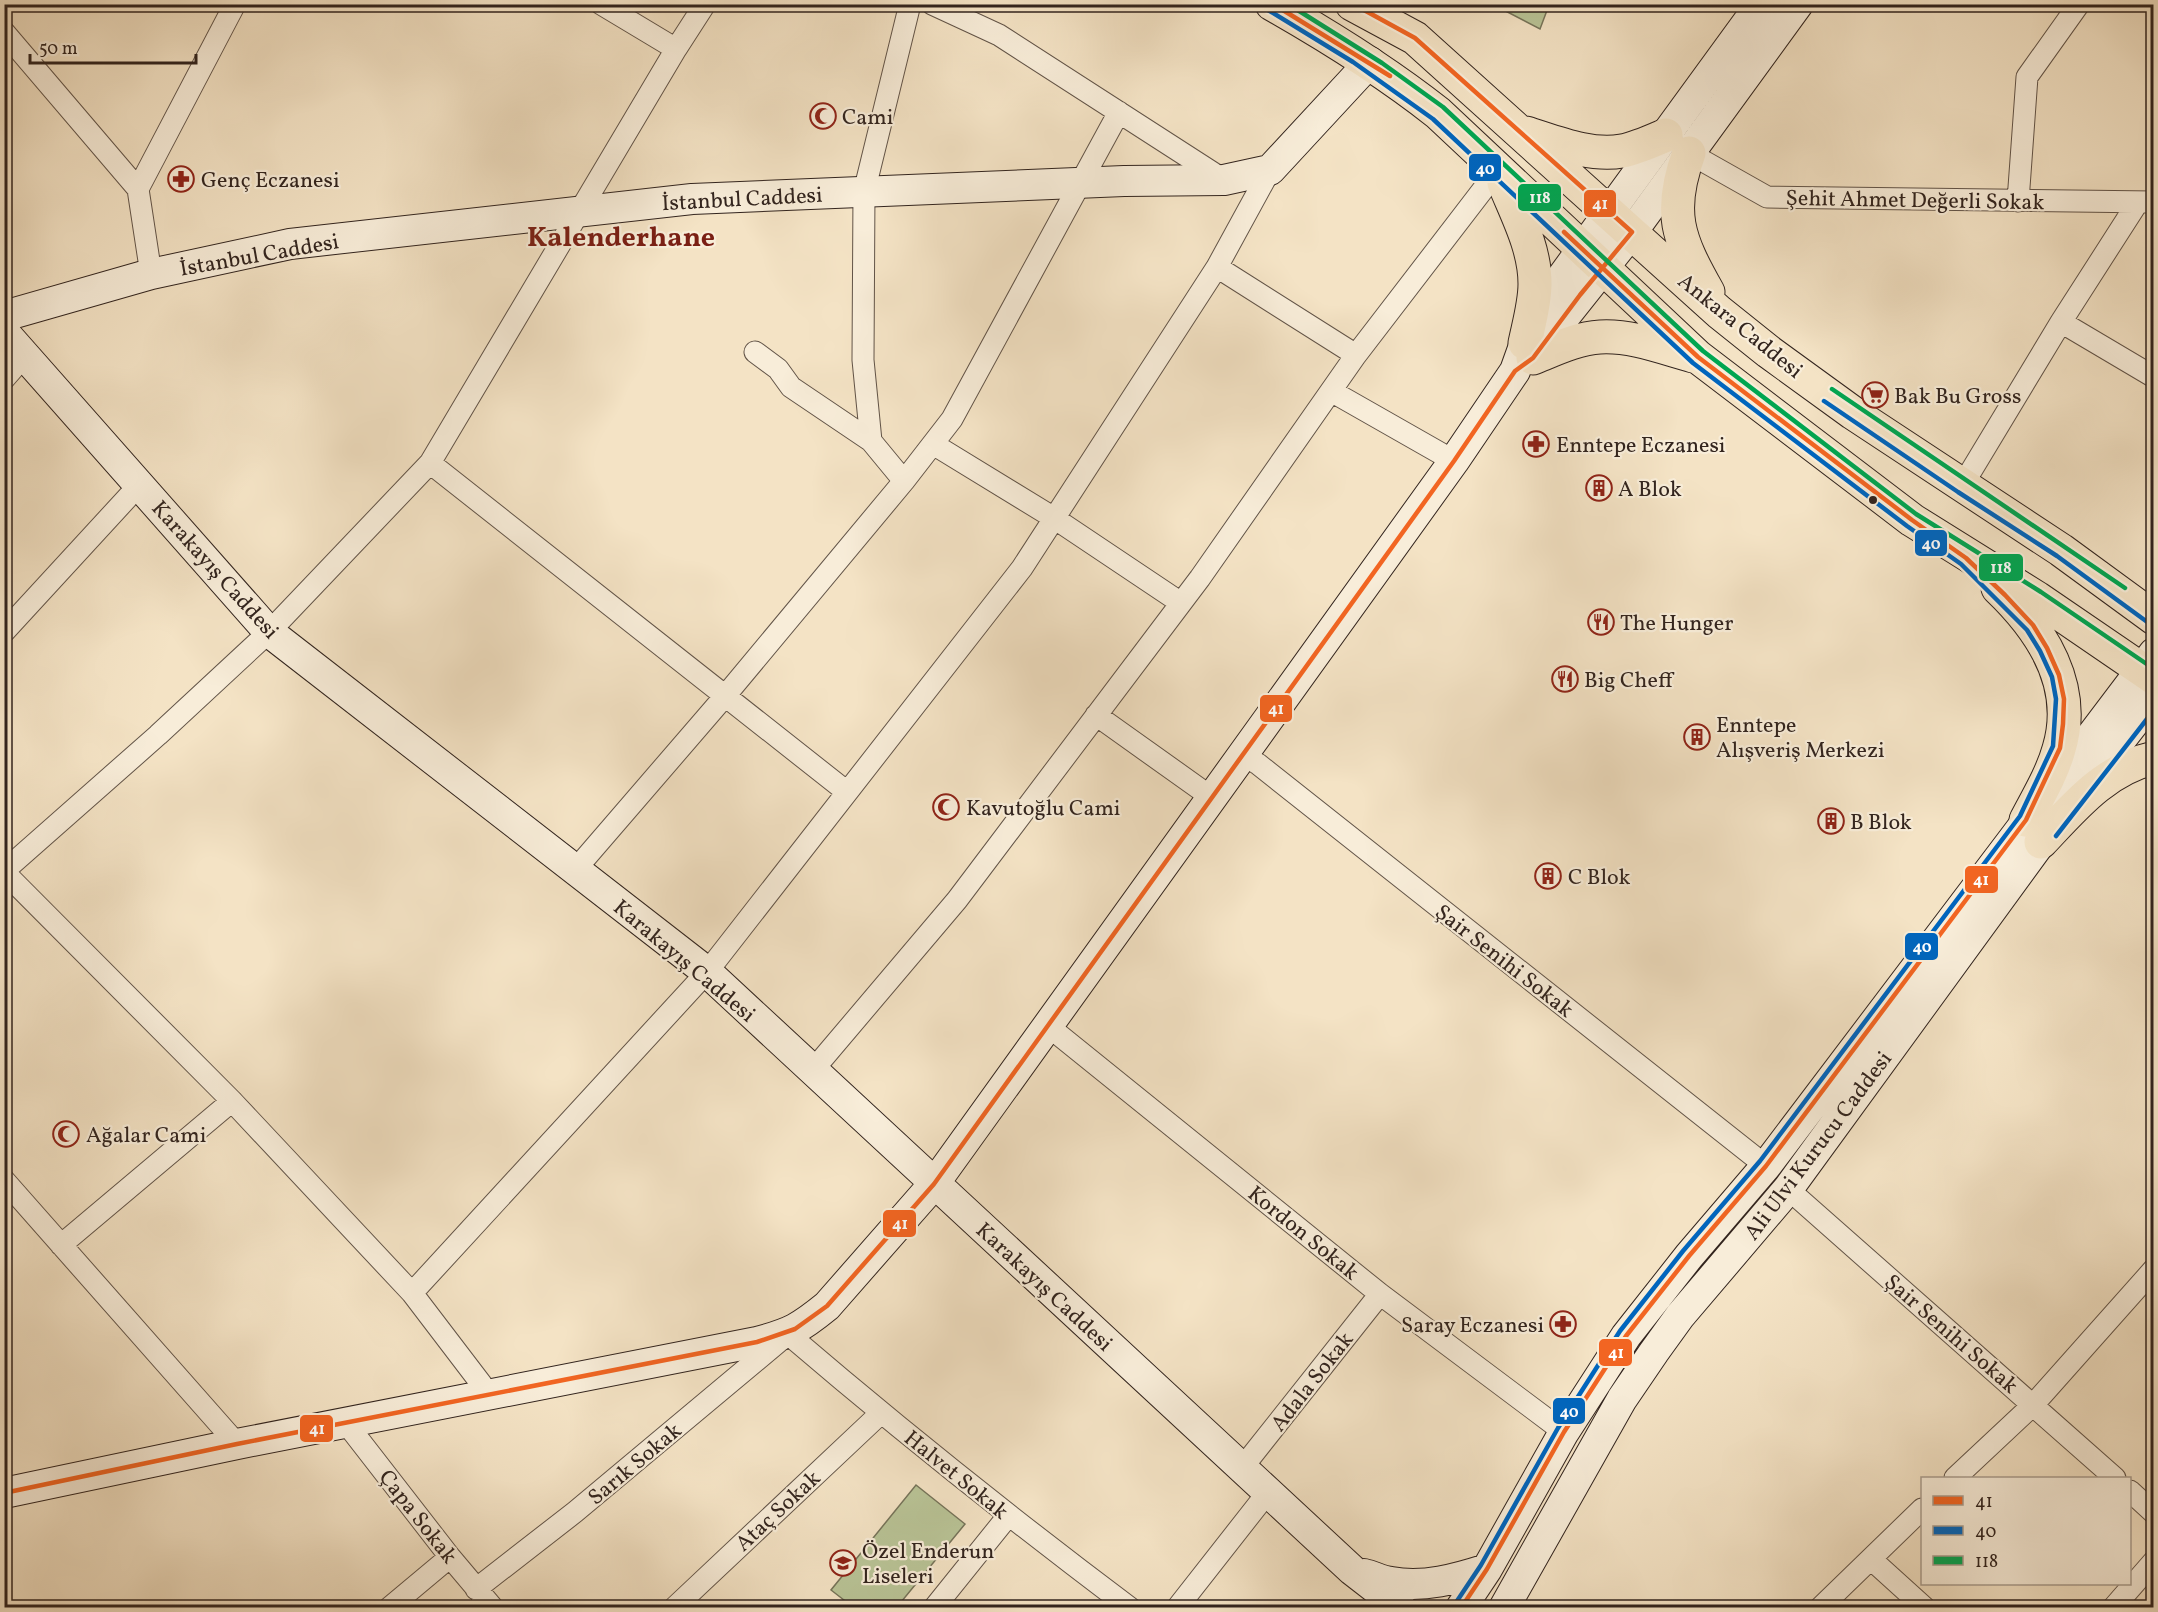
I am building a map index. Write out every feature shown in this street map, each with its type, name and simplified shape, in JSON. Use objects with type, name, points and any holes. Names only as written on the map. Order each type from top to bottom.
[{"type":"main road","points":[[1272,4],[1370,62],[1438,113],[1698,357],[1912,520],[1966,558],[2005,595],[2032,625],[2047,648],[2060,675],[2064,699],[2060,748],[2034,831]]},
{"type":"main road","name":"Ankara Caddesi","points":[[1352,4],[1416,38],[1719,312],[1853,413],[2061,550],[2154,618]]},
{"type":"main road","points":[[1517,130],[1559,144],[1601,152],[1621,152],[1678,144],[1680,178],[1677,216],[1682,238],[1719,312]]},
{"type":"main road","points":[[1498,170],[1524,232],[1535,271],[1534,301],[1524,357],[1599,337],[1634,341],[1698,357]]},
{"type":"main road","points":[[1912,520],[2037,598],[2150,674]]},
{"type":"main road","points":[[2034,831],[2114,773],[2154,758]]},
{"type":"street","points":[[138,189],[235,4]]},
{"type":"street","points":[[601,4],[676,49]]},
{"type":"street","points":[[489,1394],[412,1293],[232,1101],[4,872],[158,735],[269,632],[430,464],[676,49],[705,4]]},
{"type":"street","points":[[871,441],[863,360],[864,192],[910,4]]},
{"type":"street","points":[[932,4],[999,35],[1224,180]]},
{"type":"street","points":[[1678,144],[1761,4]]},
{"type":"street","points":[[4,1493],[237,1444],[727,1348],[788,1334],[809,1320],[827,1305],[934,1184],[1454,461],[1524,357],[1554,288],[1592,259],[1678,144],[1798,4]]},
{"type":"street","points":[[2018,201],[2027,77],[2079,4]]},
{"type":"street","points":[[4,32],[138,189],[151,274]]},
{"type":"street","points":[[412,1293],[708,972],[1022,568],[1217,267],[1270,170],[1370,62]]},
{"type":"street","points":[[575,870],[725,696],[904,481],[952,419],[1119,112]]},
{"type":"street","name":"Şehit Ahmet Değerli Sokak","points":[[1678,144],[1767,197],[2146,202]]},
{"type":"street","name":"İstanbul Caddesi","points":[[4,316],[151,274],[290,244],[692,199],[1080,183],[1224,180],[1270,170]]},
{"type":"street","points":[[813,1071],[957,900],[1181,603],[1356,355],[1498,170]]},
{"type":"street","points":[[1962,486],[2061,322],[2146,202]]},
{"type":"street","points":[[1217,267],[1356,355]]},
{"type":"street","points":[[2061,322],[2154,377]]},
{"type":"street","name":"Karakayış Caddesi","points":[[4,332],[269,632],[708,972],[1352,1570],[1401,1608]]},
{"type":"street","points":[[754,352],[778,369],[791,387],[871,441],[904,481]]},
{"type":"street","points":[[4,379],[25,355]]},
{"type":"street","points":[[1331,391],[1454,461]]},
{"type":"street","points":[[933,444],[1054,518],[1181,603]]},
{"type":"street","points":[[430,464],[847,792]]},
{"type":"street","points":[[4,632],[140,484]]},
{"type":"street","name":"Ali Ulvi Kurucu Caddesi","points":[[1504,1608],[1622,1399],[1654,1352],[1680,1316],[1788,1189],[2034,831],[2150,674]]},
{"type":"street","points":[[1096,715],[1211,797]]},
{"type":"street","name":"Şair Senihi Sokak","points":[[1243,755],[1258,764],[1766,1166]]},
{"type":"street","name":"Ali Ulvi Kurucu Caddesi","points":[[1461,1608],[1487,1569],[1564,1432],[1626,1336],[1689,1256],[1766,1166],[2034,831]]},
{"type":"street","name":"Kordon Sokak","points":[[1048,1026],[1380,1294],[1564,1432]]},
{"type":"street","points":[[61,1245],[232,1101]]},
{"type":"street","points":[[4,1180],[237,1444]]},
{"type":"street","name":"Şair Senihi Sokak","points":[[1788,1189],[2113,1477]]},
{"type":"street","points":[[1957,1477],[2033,1405],[2151,1277]]},
{"type":"street","name":"Adala Sokak","points":[[1242,1468],[1380,1294]]},
{"type":"street","name":"Halvet Sokak","points":[[788,1334],[1008,1516],[1130,1608]]},
{"type":"street","name":"Sarık Sokak","points":[[476,1589],[575,1512],[788,1334]]},
{"type":"street","name":"Ataç Sokak","points":[[674,1608],[881,1413]]},
{"type":"street","name":"Çapa Sokak","points":[[346,1423],[450,1557],[493,1608]]},
{"type":"street","points":[[1177,1608],[1268,1492]]},
{"type":"street","points":[[2131,1492],[2154,1513]]},
{"type":"street","points":[[1820,1608],[1921,1511]]},
{"type":"street","points":[[934,1608],[1008,1516]]},
{"type":"street","points":[[389,1608],[450,1557]]},
{"type":"street","points":[[1872,1560],[1925,1608]]},
{"type":"street","points":[[2113,1608],[2154,1562]]},
{"type":"street","points":[[1352,1570],[1390,1582],[1420,1584],[1450,1581],[1487,1569]]},
{"type":"green space","points":[[1494,5],[1549,5],[1540,29]]},
{"type":"green space","points":[[916,1485],[965,1524],[897,1607],[853,1607],[831,1590]]},
{"type":"transit line","name":"41","points":[[1273,4],[1390,76]]},
{"type":"transit line","name":"118","points":[[1288,4],[1382,63],[1443,107],[1703,351],[1916,514],[2041,592],[2154,669]]},
{"type":"transit line","name":"41","points":[[4,1493],[237,1444],[757,1342],[795,1329],[827,1306],[934,1184],[1454,461],[1515,371],[1533,358],[1580,295],[1632,232],[1415,38],[1353,4]]},
{"type":"transit line","name":"40","points":[[1268,10],[1353,62],[1433,119],[1693,363],[1907,526],[1961,564],[2027,630],[2052,677],[2056,699],[2053,746],[2020,816],[1760,1161],[1683,1251],[1620,1331],[1558,1428],[1481,1565],[1455,1604]]},
{"type":"transit line","name":"41","points":[[1461,1608],[1487,1569],[1564,1432],[1626,1336],[1689,1256],[1766,1166],[2026,820],[2060,748],[2063,724],[2064,699],[2059,675],[2047,648],[2033,625],[2005,595],[1966,558],[1912,520],[1698,357],[1564,232]]},
{"type":"transit line","name":"118","points":[[1832,389],[2125,588]]},
{"type":"transit line","name":"40","points":[[1824,401],[2057,556],[2150,624]]},
{"type":"transit line","name":"40","points":[[2056,836],[2154,710]]},
{"type":"place","name":"Cami","points":[[823,116]]},
{"type":"place","name":"Genç Eczanesi","points":[[181,179]]},
{"type":"place","name":"Bak Bu Gross","points":[[1875,395]]},
{"type":"place","name":"Enntepe Eczanesi","points":[[1536,444]]},
{"type":"place","name":"A Blok","points":[[1599,488]]},
{"type":"place","name":"The Hunger","points":[[1601,622]]},
{"type":"place","name":"Big Cheff","points":[[1565,679]]},
{"type":"place","name":"Enntepe Alışveriş Merkezi","points":[[1697,737]]},
{"type":"place","name":"Kavutoğlu Cami","points":[[946,807]]},
{"type":"place","name":"B Blok","points":[[1831,821]]},
{"type":"place","name":"C Blok","points":[[1548,876]]},
{"type":"place","name":"Ağalar Cami","points":[[66,1134]]},
{"type":"place","name":"Saray Eczanesi","points":[[1563,1324]]},
{"type":"place","name":"Özel Enderun Liseleri","points":[[843,1563]]},
{"type":"district","name":"Kalenderhane","points":[[621,236]]}]
